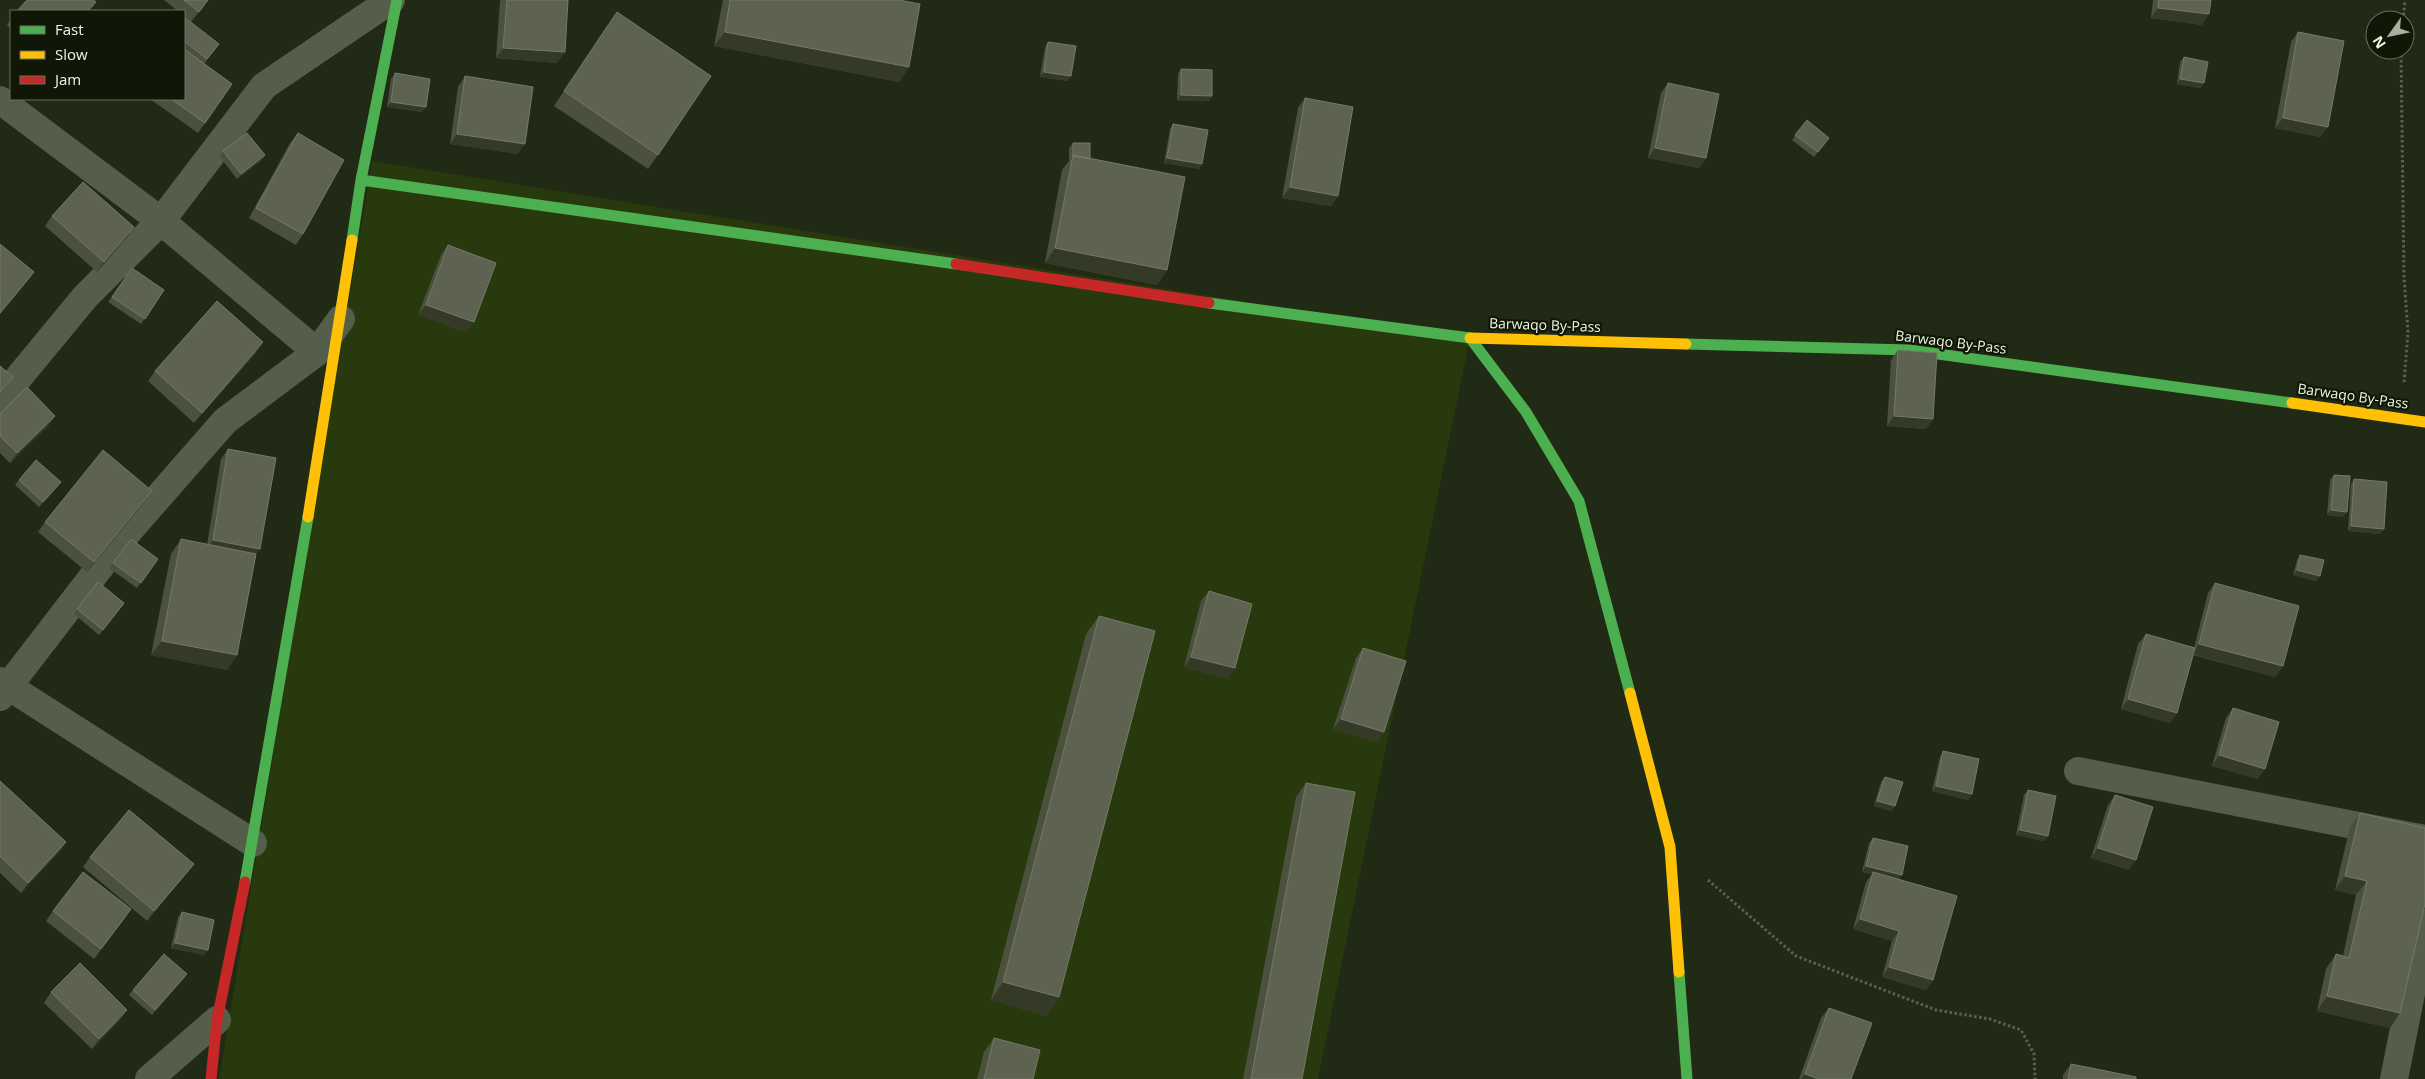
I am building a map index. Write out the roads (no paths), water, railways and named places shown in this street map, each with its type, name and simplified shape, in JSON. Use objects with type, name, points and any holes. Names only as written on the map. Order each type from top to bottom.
[{"type":"main road","points":[[211,1079],[217,1020],[253,843],[341,319],[361,180],[397,0]]},
{"type":"main road","name":"Barwaqo By-Pass","points":[[361,180],[1022,273],[1265,312],[1470,338],[1909,350],[2425,422]]},
{"type":"main road","points":[[1470,338],[1526,412],[1579,501],[1670,846],[1687,1079]]},
{"type":"street","points":[[0,400],[85,296],[161,221],[264,86],[391,0]]},
{"type":"street","points":[[0,100],[161,221],[317,352]]},
{"type":"street","points":[[253,843],[3,689],[120,541],[225,421],[317,352],[341,319]]},
{"type":"street","points":[[2078,771],[2425,839]]},
{"type":"street","points":[[2394,1079],[2425,923]]},
{"type":"street","points":[[149,1079],[217,1020]]}]
